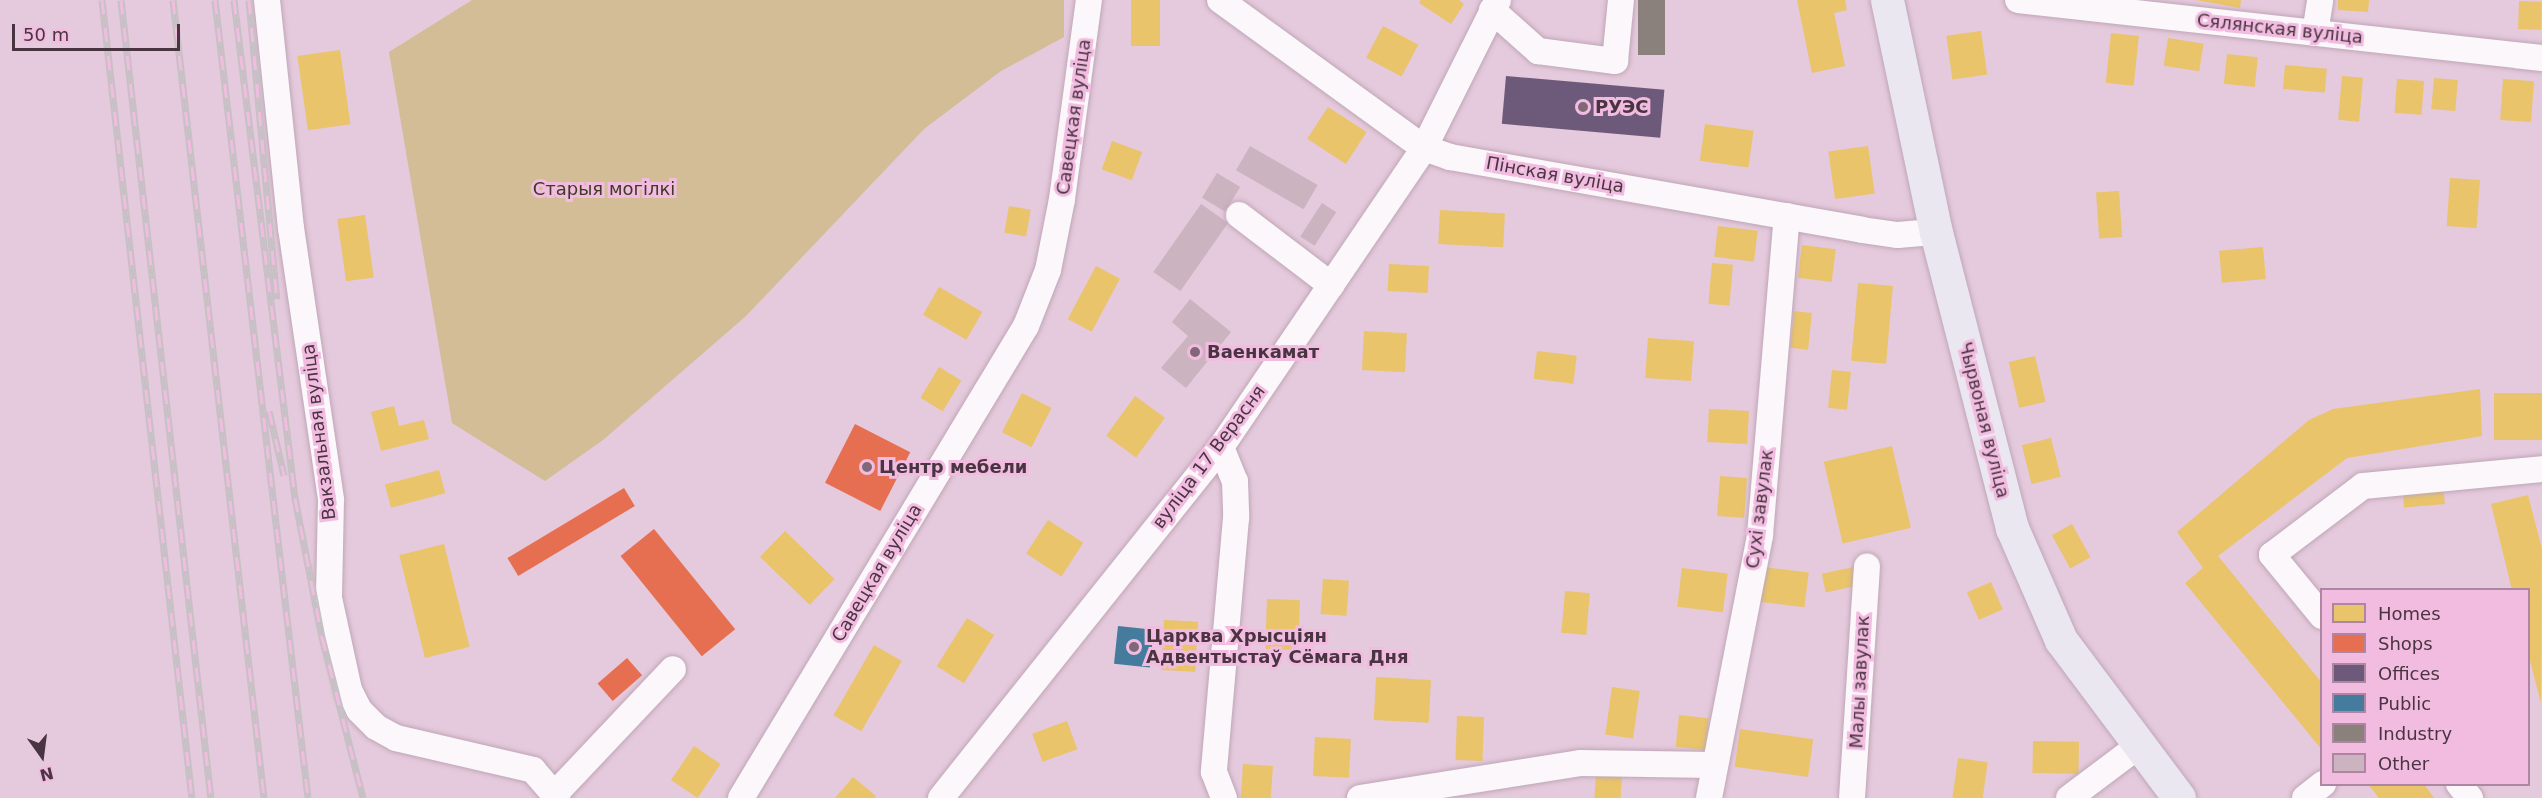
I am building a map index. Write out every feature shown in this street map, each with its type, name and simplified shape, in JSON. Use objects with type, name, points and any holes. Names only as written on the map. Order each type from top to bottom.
[{"type":"main road","name":"Чырвоная вуліца","points":[[1887,0],[1936,232],[2012,528],[2061,640],[2141,744],[2179,798]]},
{"type":"street","name":"Вакзальная вуліца","points":[[267,0],[291,228],[331,500],[329,598],[349,690],[359,710],[376,727],[396,738],[533,770],[556,796]]},
{"type":"street","name":"Савецкая вуліца","points":[[741,798],[1026,326],[1048,270],[1062,199],[1089,0]]},
{"type":"street","name":"Пінская вуліца","points":[[1220,0],[1424,148],[1450,157],[1898,235],[1936,232]]},
{"type":"street","points":[[1495,5],[1538,51],[1615,61],[1621,0]]},
{"type":"street","name":"Сялянская вуліца","points":[[2018,0],[2542,58]]},
{"type":"street","points":[[2315,33],[2320,0]]},
{"type":"street","name":"вуліца 17 Верасня","points":[[941,798],[1221,447],[1424,148],[1495,5]]},
{"type":"street","points":[[1239,215],[1331,285]]},
{"type":"street","name":"Сухі завулак","points":[[1709,798],[1713,765],[1760,535],[1786,216]]},
{"type":"street","points":[[1221,447],[1234,481],[1236,518],[1214,772],[1224,798]]},
{"type":"street","points":[[2320,614],[2272,555],[2363,486],[2542,469]]},
{"type":"street","name":"Малы завулак","points":[[1852,798],[1867,566]]},
{"type":"street","points":[[556,796],[674,669]]},
{"type":"street","points":[[2068,798],[2141,744]]},
{"type":"street","points":[[1360,798],[1581,763],[1713,765]]},
{"type":"street","points":[[2305,798],[2320,786]]},
{"type":"street","points":[[2461,786],[2470,798]]},
{"type":"green space","name":"Старыя могілкі","points":[[472,0],[1064,0],[1064,37],[1001,71],[924,129],[746,316],[603,440],[545,481],[452,423],[389,52]]},
{"type":"building: Homes","points":[[1131,0],[1160,0],[1160,46],[1131,46]]},
{"type":"building: Homes","points":[[1421,0],[1459,0],[1464,4],[1451,24],[1419,3]]},
{"type":"building: Homes","points":[[1797,0],[1845,0],[1847,10],[1834,13],[1845,66],[1812,73]]},
{"type":"building: Homes","points":[[2196,0],[2241,0],[2240,8]]},
{"type":"building: Homes","points":[[2338,0],[2369,0],[2368,12],[2338,10]]},
{"type":"building: Homes","points":[[2519,1],[2542,2],[2541,30],[2518,29]]},
{"type":"building: Homes","points":[[1383,26],[1418,45],[1401,77],[1366,58]]},
{"type":"building: Homes","points":[[1981,31],[1987,75],[1952,79],[1946,36]]},
{"type":"building: Homes","points":[[2111,33],[2139,36],[2134,86],[2106,83]]},
{"type":"building: Homes","points":[[2168,38],[2204,44],[2199,71],[2164,66]]},
{"type":"building: Homes","points":[[340,50],[350,124],[308,130],[297,56]]},
{"type":"building: Homes","points":[[2227,54],[2258,57],[2255,87],[2224,84]]},
{"type":"building: Homes","points":[[2285,65],[2327,69],[2325,93],[2283,89]]},
{"type":"building: Homes","points":[[2342,76],[2363,78],[2359,122],[2338,120]]},
{"type":"building: Homes","points":[[2434,78],[2458,80],[2455,111],[2431,109]]},
{"type":"building: Homes","points":[[2397,79],[2424,81],[2422,115],[2395,113]]},
{"type":"building: Homes","points":[[2503,79],[2534,81],[2531,122],[2500,120]]},
{"type":"building: Homes","points":[[1328,107],[1367,132],[1346,164],[1307,139]]},
{"type":"building: Homes","points":[[1705,124],[1754,131],[1748,167],[1700,161]]},
{"type":"building: Homes","points":[[1112,141],[1142,152],[1132,180],[1102,169]]},
{"type":"building: Homes","points":[[1868,146],[1875,194],[1835,199],[1828,152]]},
{"type":"building: Homes","points":[[2450,178],[2480,180],[2477,228],[2447,226]]},
{"type":"building: Homes","points":[[2119,191],[2122,237],[2099,238],[2096,193]]},
{"type":"building: Homes","points":[[1009,206],[1031,210],[1026,236],[1004,233]]},
{"type":"building: Homes","points":[[1440,210],[1505,213],[1503,247],[1438,244]]},
{"type":"building: Homes","points":[[365,215],[374,277],[346,281],[337,219]]},
{"type":"building: Homes","points":[[1718,226],[1758,231],[1754,262],[1714,257]]},
{"type":"building: Homes","points":[[1802,245],[1836,249],[1832,282],[1798,278]]},
{"type":"building: Homes","points":[[2263,247],[2266,279],[2222,283],[2219,251]]},
{"type":"building: Homes","points":[[1712,263],[1733,265],[1729,306],[1708,304]]},
{"type":"building: Homes","points":[[1389,264],[1429,266],[1428,293],[1388,291]]},
{"type":"building: Homes","points":[[1096,266],[1120,279],[1092,332],[1068,319]]},
{"type":"building: Homes","points":[[1858,283],[1893,286],[1886,364],[1851,361]]},
{"type":"building: Homes","points":[[939,287],[982,312],[966,340],[923,315]]},
{"type":"building: Homes","points":[[1794,311],[1812,313],[1808,350],[1790,348]]},
{"type":"building: Homes","points":[[1364,331],[1407,333],[1405,372],[1362,370]]},
{"type":"building: Homes","points":[[1648,338],[1694,341],[1691,381],[1645,378]]},
{"type":"building: Homes","points":[[1537,351],[1577,356],[1573,384],[1534,379]]},
{"type":"building: Homes","points":[[2035,356],[2046,402],[2019,408],[2009,362]]},
{"type":"building: Homes","points":[[939,367],[961,380],[943,411],[920,398]]},
{"type":"building: Homes","points":[[1832,370],[1851,372],[1847,410],[1828,408]]},
{"type":"building: Homes","points":[[2480,389],[2482,436],[2347,458],[2218,556],[2320,681],[2320,748],[2185,583],[2203,568],[2177,532],[2309,420],[2333,409]]},
{"type":"building: Homes","points":[[1022,393],[1051,408],[1031,447],[1002,432]]},
{"type":"building: Homes","points":[[2494,393],[2542,393],[2542,440],[2494,440]]},
{"type":"building: Homes","points":[[1135,396],[1165,418],[1136,457],[1106,436]]},
{"type":"building: Homes","points":[[394,406],[399,426],[424,420],[429,439],[381,451],[371,412]]},
{"type":"building: Homes","points":[[1709,409],[1749,411],[1747,444],[1707,442]]},
{"type":"building: Homes","points":[[2051,438],[2061,477],[2032,484],[2022,445]]},
{"type":"building: Homes","points":[[1892,446],[1911,528],[1843,544],[1824,462]]},
{"type":"building: Homes","points":[[439,470],[445,493],[391,508],[385,484]]},
{"type":"building: Homes","points":[[1720,476],[1747,478],[1744,518],[1717,516]]},
{"type":"building: Homes","points":[[2443,483],[2445,504],[2404,507],[2402,487]]},
{"type":"building: Homes","points":[[2528,495],[2542,549],[2541,703],[2530,661],[2530,588],[2512,588],[2491,504]]},
{"type":"building: Homes","points":[[1048,520],[1083,543],[1061,576],[1026,554]]},
{"type":"building: Homes","points":[[2072,524],[2090,557],[2070,568],[2052,535]]},
{"type":"building: Homes","points":[[785,531],[835,579],[810,605],[760,557]]},
{"type":"building: Homes","points":[[444,544],[470,647],[425,658],[399,555]]},
{"type":"building: Homes","points":[[1763,567],[1809,573],[1804,607],[1759,602]]},
{"type":"building: Homes","points":[[1854,567],[1858,586],[1826,592],[1822,574]]},
{"type":"building: Homes","points":[[1682,568],[1728,574],[1723,612],[1677,607]]},
{"type":"building: Homes","points":[[1323,579],[1349,581],[1346,616],[1321,614]]},
{"type":"building: Homes","points":[[1991,582],[2003,610],[1979,620],[1967,592]]},
{"type":"building: Homes","points":[[1565,591],[1590,593],[1586,635],[1561,633]]},
{"type":"building: Homes","points":[[1267,599],[1300,600],[1298,650],[1265,649]]},
{"type":"building: Homes","points":[[967,618],[994,635],[964,683],[937,666]]},
{"type":"building: Homes","points":[[1164,620],[1198,622],[1195,672],[1161,670]]},
{"type":"building: Homes","points":[[874,645],[902,661],[861,731],[834,715]]},
{"type":"building: Homes","points":[[1376,677],[1431,680],[1429,723],[1374,720]]},
{"type":"building: Homes","points":[[1612,687],[1640,691],[1633,738],[1605,735]]},
{"type":"building: Homes","points":[[1679,715],[1709,718],[1705,750],[1676,747]]},
{"type":"building: Homes","points":[[1457,716],[1484,717],[1482,761],[1455,760]]},
{"type":"building: Homes","points":[[1067,721],[1077,749],[1042,762],[1032,734]]},
{"type":"building: Homes","points":[[1740,729],[1813,739],[1808,777],[1735,767]]},
{"type":"building: Homes","points":[[1315,737],[1351,739],[1349,778],[1313,776]]},
{"type":"building: Homes","points":[[2033,741],[2079,742],[2078,774],[2032,773]]},
{"type":"building: Homes","points":[[694,746],[721,764],[698,798],[671,780]]},
{"type":"building: Homes","points":[[1958,758],[1988,762],[1983,798],[1952,798]]},
{"type":"building: Homes","points":[[1243,764],[1273,766],[1271,798],[1241,798]]},
{"type":"building: Homes","points":[[1596,775],[1622,777],[1620,798],[1594,798]]},
{"type":"building: Homes","points":[[853,777],[876,796],[875,798],[835,798]]},
{"type":"building: Homes","points":[[2370,786],[2425,786],[2434,798],[2379,798]]},
{"type":"building: Shops","name":"Центр мебели","points":[[855,424],[910,452],[880,511],[825,483]]},
{"type":"building: Shops","points":[[624,488],[635,506],[518,576],[507,558]]},
{"type":"building: Shops","points":[[654,529],[735,629],[702,656],[621,556]]},
{"type":"building: Shops","points":[[627,658],[642,675],[613,701],[598,684]]},
{"type":"building: Offices","name":"РУЭС","points":[[1506,76],[1664,90],[1660,138],[1502,124]]},
{"type":"building: Public","name":"Царква Хрысціян Адвентыстаў Сёмага Дня","points":[[1118,626],[1154,630],[1150,668],[1114,664]]},
{"type":"building: Industry","points":[[1638,0],[1665,0],[1665,55],[1638,55]]},
{"type":"building: Other","points":[[1250,146],[1318,185],[1304,209],[1236,170]]},
{"type":"building: Other","points":[[1217,173],[1240,187],[1225,212],[1202,198]]},
{"type":"building: Other","points":[[1322,203],[1336,212],[1314,246],[1300,237]]},
{"type":"building: Other","points":[[1201,204],[1228,223],[1180,291],[1153,272]]},
{"type":"building: Other","name":"Ваенкамат","points":[[1190,299],[1231,332],[1186,388],[1161,368],[1188,336],[1172,322]]},
{"type":"railway","points":[[102,0],[192,798]]},
{"type":"railway","points":[[121,0],[211,798]]},
{"type":"railway","points":[[173,0],[264,798]]},
{"type":"railway","points":[[215,0],[308,798]]},
{"type":"railway","points":[[234,0],[295,498],[322,637],[363,798]]},
{"type":"railway","points":[[249,0],[277,299]]},
{"type":"railway","points":[[269,411],[284,475]]},
{"type":"place","name":"РУЭС","points":[[1583,107]]},
{"type":"place","name":"Ваенкамат","points":[[1195,352]]},
{"type":"place","name":"Центр мебели","points":[[867,467]]},
{"type":"place","name":"Царква Хрысціян Адвентыстаў Сёмага Дня","points":[[1134,647]]}]
